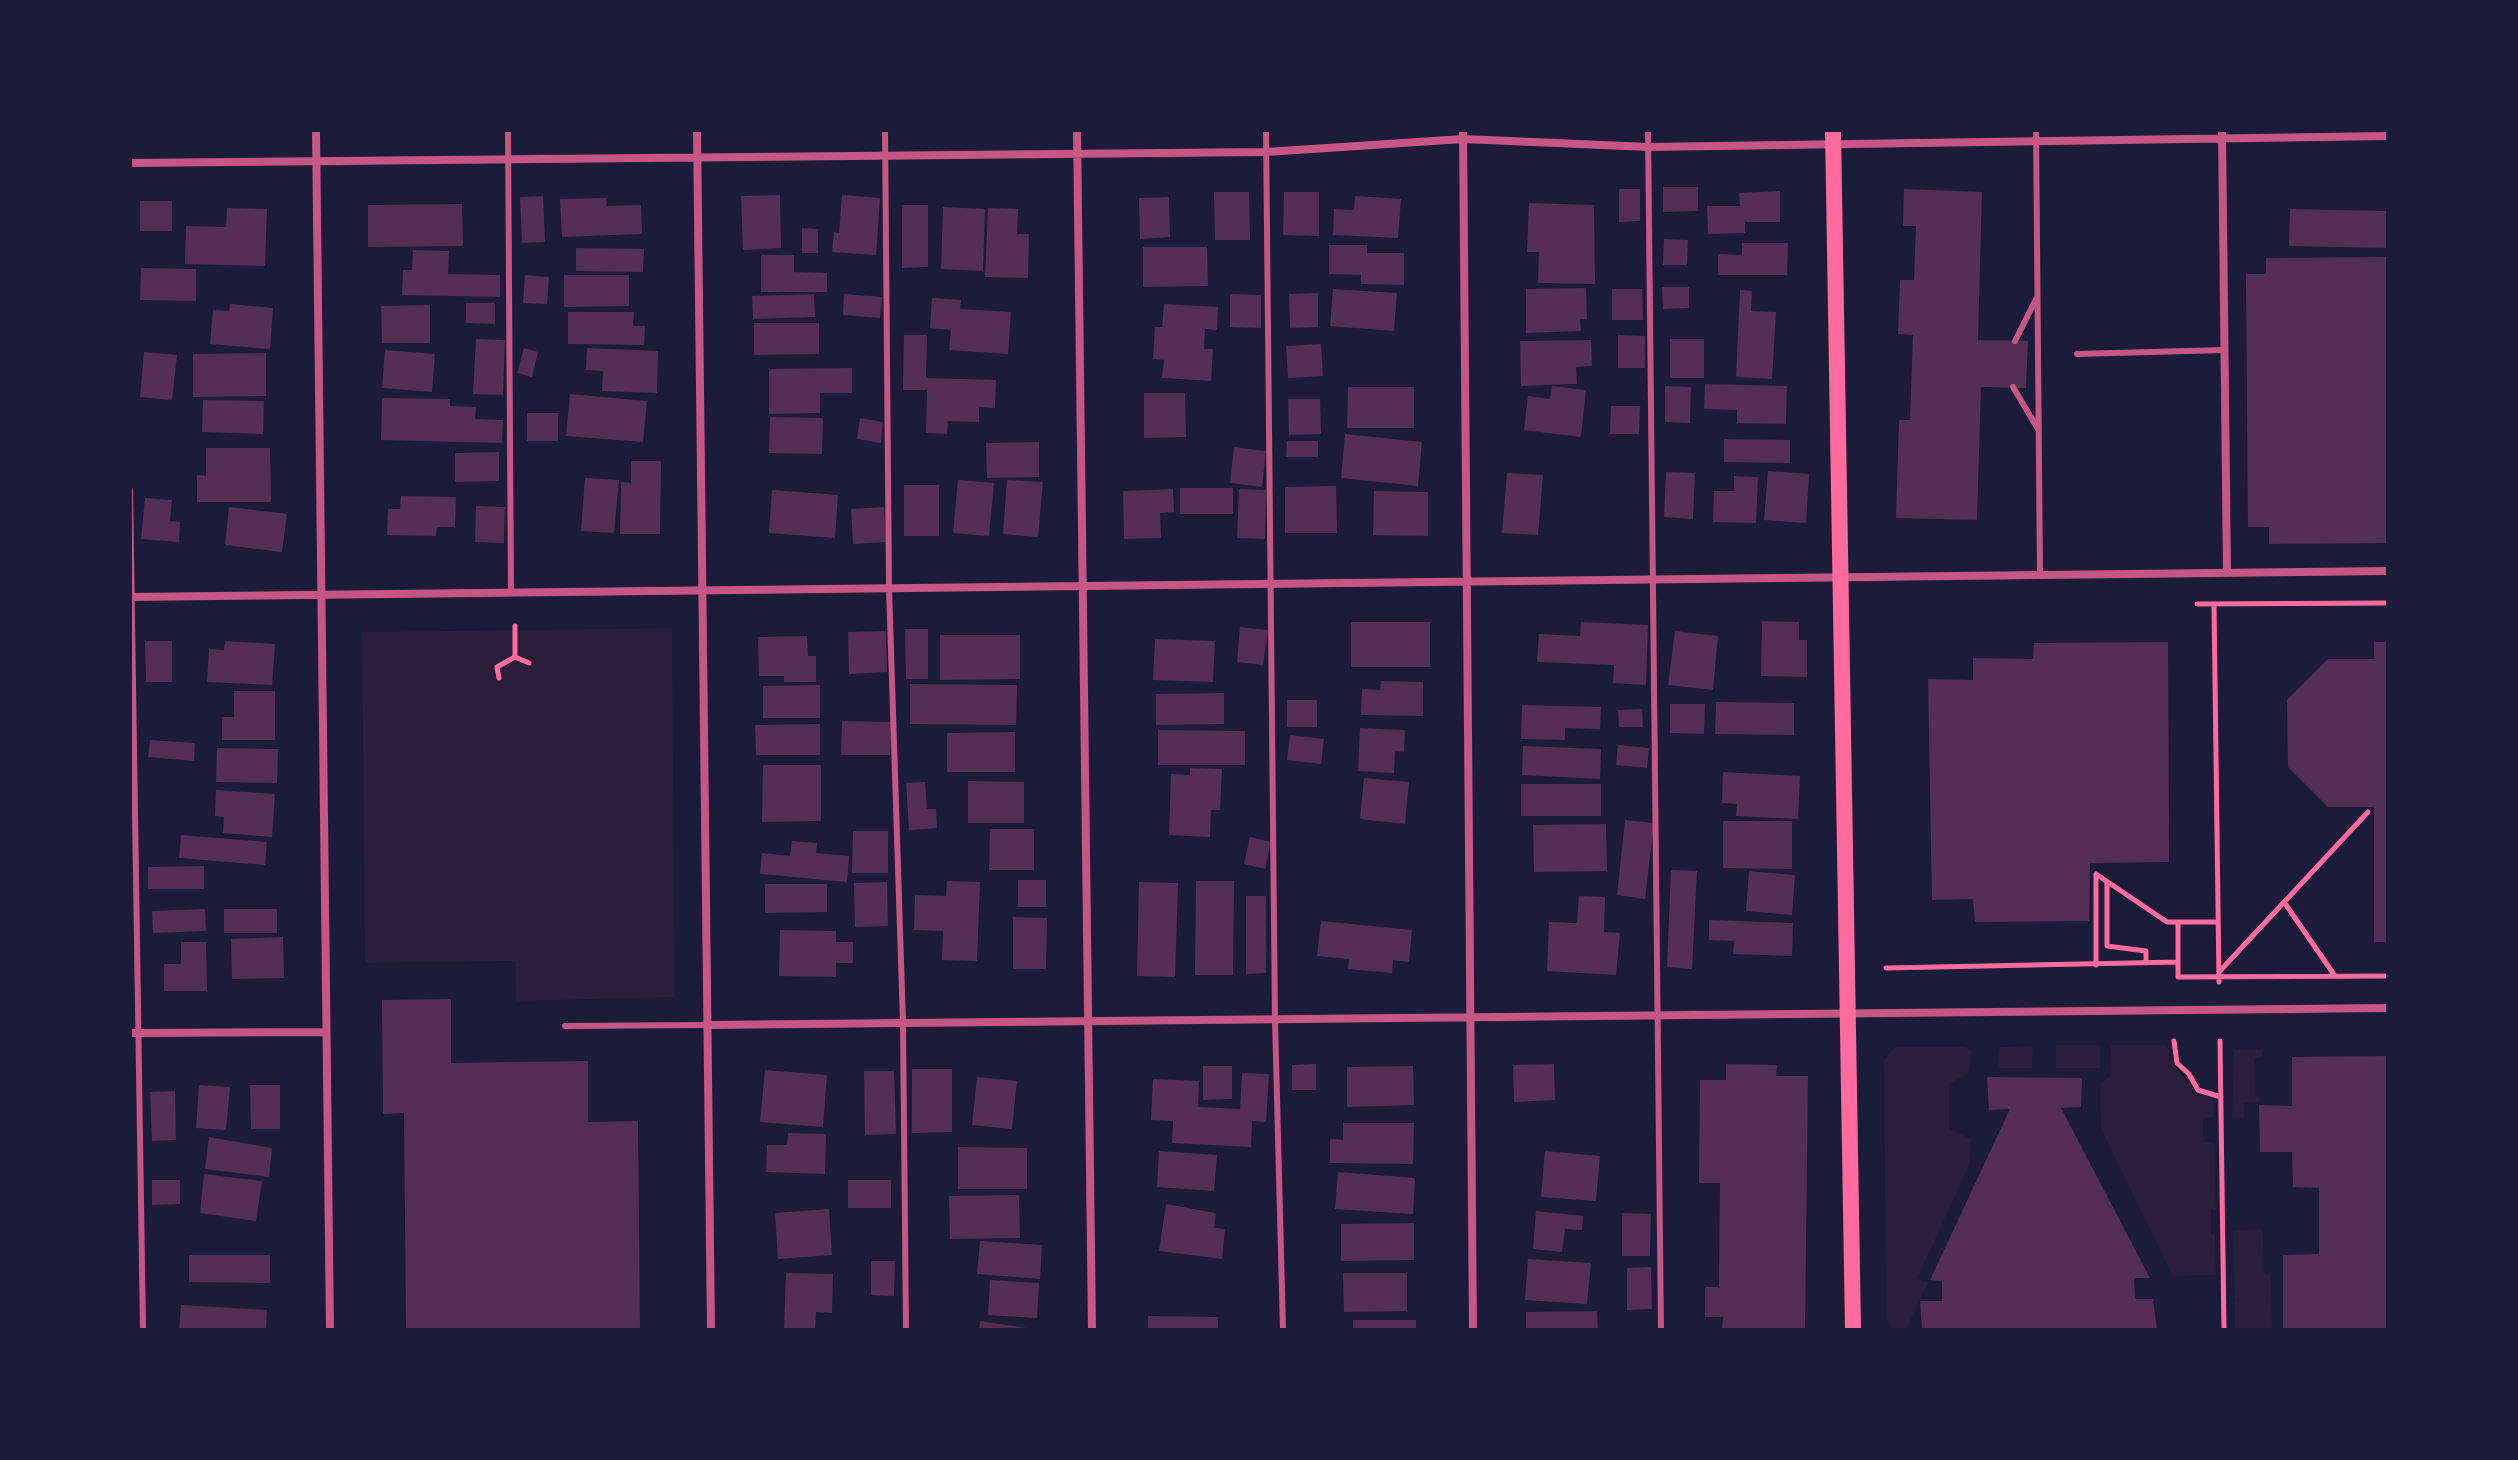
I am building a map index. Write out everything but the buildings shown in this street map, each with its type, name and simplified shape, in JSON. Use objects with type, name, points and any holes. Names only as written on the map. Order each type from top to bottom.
[{"type":"main road","points":[[1833,137],[1853,1330]]},
{"type":"street","points":[[316,130],[330,1330]]},
{"type":"street","points":[[697,130],[711,1330]]},
{"type":"street","points":[[1077,130],[1092,1330]]},
{"type":"street","points":[[130,163],[1266,152],[1463,135],[1649,147],[1833,137],[2036,141],[2222,134],[2388,136]]},
{"type":"street","points":[[2222,134],[2227,572]]},
{"type":"street","points":[[1463,135],[1473,1330]]},
{"type":"street","points":[[131,597],[2388,571]]},
{"type":"street","points":[[706,1025],[2388,1008]]},
{"type":"street","points":[[135,1033],[325,1032]]},
{"type":"lane","points":[[508,130],[511,593]]},
{"type":"lane","points":[[885,130],[889,588],[903,1023],[906,1330]]},
{"type":"lane","points":[[1266,130],[1275,1020],[1283,1330]]},
{"type":"lane","points":[[1648,130],[1661,1330]]},
{"type":"lane","points":[[2036,130],[2040,574]]},
{"type":"lane","points":[[2015,341],[2037,296]]},
{"type":"lane","points":[[2077,354],[2224,350]]},
{"type":"lane","points":[[2013,387],[2039,429]]},
{"type":"lane","points":[[130,490],[135,1033],[143,1330]]},
{"type":"lane","points":[[565,1026],[706,1025]]},
{"type":"path","points":[[2197,604],[2388,603]]},
{"type":"path","points":[[2214,604],[2219,977]]},
{"type":"path","points":[[515,626],[515,657]]},
{"type":"path","points":[[515,657],[529,663]]},
{"type":"path","points":[[499,678],[497,667],[515,657]]},
{"type":"path","points":[[2219,977],[2368,812]]},
{"type":"path","points":[[2096,965],[2096,874],[2152,915],[2178,922],[2218,922]]},
{"type":"path","points":[[2107,883],[2107,946],[2146,951],[2146,963]]},
{"type":"path","points":[[2284,902],[2335,977]]},
{"type":"path","points":[[2178,922],[2178,977],[2388,976]]},
{"type":"path","points":[[1886,968],[2178,962]]},
{"type":"path","points":[[2174,1041],[2177,1063],[2189,1074],[2198,1090],[2221,1097]]},
{"type":"path","points":[[2220,1041],[2224,1330]]},
{"type":"shaded area","points":[[672,628],[675,997],[516,1001],[515,961],[365,963],[362,632]]},
{"type":"shaded area","points":[[2056,1045],[2100,1045],[2100,1068],[2056,1068]]},
{"type":"shaded area","points":[[2111,1045],[2164,1045],[2170,1050],[2168,1057],[2194,1090],[2213,1099],[2214,1117],[2203,1118],[2203,1142],[2214,1143],[2216,1209],[2211,1209],[2211,1234],[2215,1235],[2216,1275],[2173,1276],[2101,1129],[2100,1084],[2110,1077]]},
{"type":"shaded area","points":[[2033,1046],[2032,1068],[1997,1068],[2000,1047]]},
{"type":"shaded area","points":[[1895,1047],[1965,1047],[1972,1052],[1969,1073],[1949,1084],[1949,1129],[1971,1139],[1970,1163],[1917,1279],[1928,1282],[1906,1330],[1892,1329],[1886,1318],[1884,1060]]},
{"type":"shaded area","points":[[2234,1050],[2262,1050],[2262,1057],[2254,1059],[2255,1096],[2259,1097],[2259,1102],[2244,1103],[2244,1117],[2232,1118]]},
{"type":"shaded area","points":[[2263,1229],[2264,1274],[2271,1276],[2272,1330],[2235,1330],[2235,1301],[2240,1300],[2235,1300],[2233,1230]]}]
